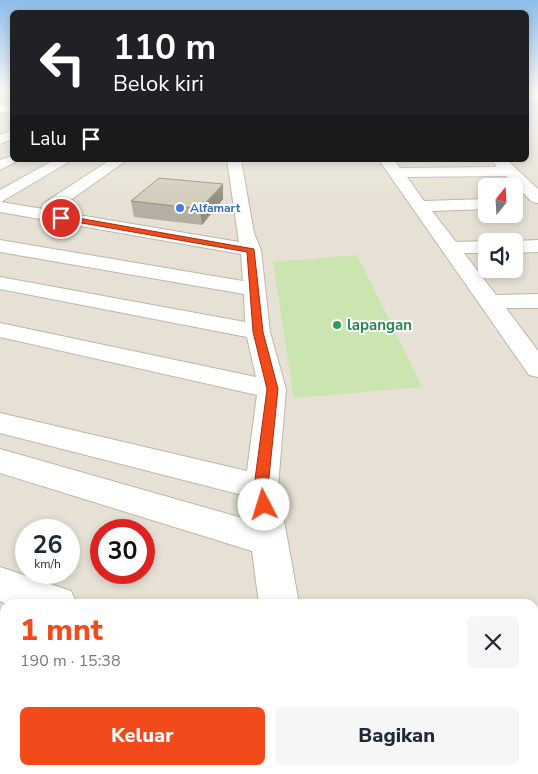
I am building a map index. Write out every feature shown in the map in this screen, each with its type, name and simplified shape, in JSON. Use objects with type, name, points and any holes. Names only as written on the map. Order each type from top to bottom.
[{"type":"street","points":[[0,140],[9,127]]},
{"type":"street","points":[[1,204],[62,162]]},
{"type":"street","points":[[50,207],[117,162]]},
{"type":"street","points":[[234,162],[248,242],[258,332],[272,389],[261,487],[278,599]]},
{"type":"street","points":[[391,167],[504,165],[533,202]]},
{"type":"street","points":[[391,167],[538,369]]},
{"type":"street","points":[[1,204],[50,207],[248,242]]},
{"type":"street","points":[[1,204],[248,242]]},
{"type":"street","points":[[419,206],[478,204]]},
{"type":"street","points":[[0,246],[254,289]]},
{"type":"street","points":[[523,247],[538,246]]},
{"type":"street","points":[[449,248],[478,247]]},
{"type":"street","points":[[0,283],[258,332]]},
{"type":"street","points":[[490,302],[538,301]]},
{"type":"street","points":[[0,330],[272,389]]},
{"type":"street","points":[[0,423],[261,487]]},
{"type":"street","points":[[0,461],[270,541]]},
{"type":"street","points":[[0,584],[43,599]]},
{"type":"shaded area","points":[[0,127],[10,127],[10,162],[529,162],[529,127],[538,127],[538,599],[0,599]]},
{"type":"green space","name":"lapangan","points":[[357,255],[422,387],[294,398],[273,262]]},
{"type":"building","points":[[159,178],[223,184],[200,209],[131,201]]},
{"type":"place","name":"Alfamart","points":[[180,208]]},
{"type":"place","name":"lapangan","points":[[337,325]]},
{"type":"route","points":[[61,218],[251,250],[258,332],[272,389],[261,487],[264,505]]}]
